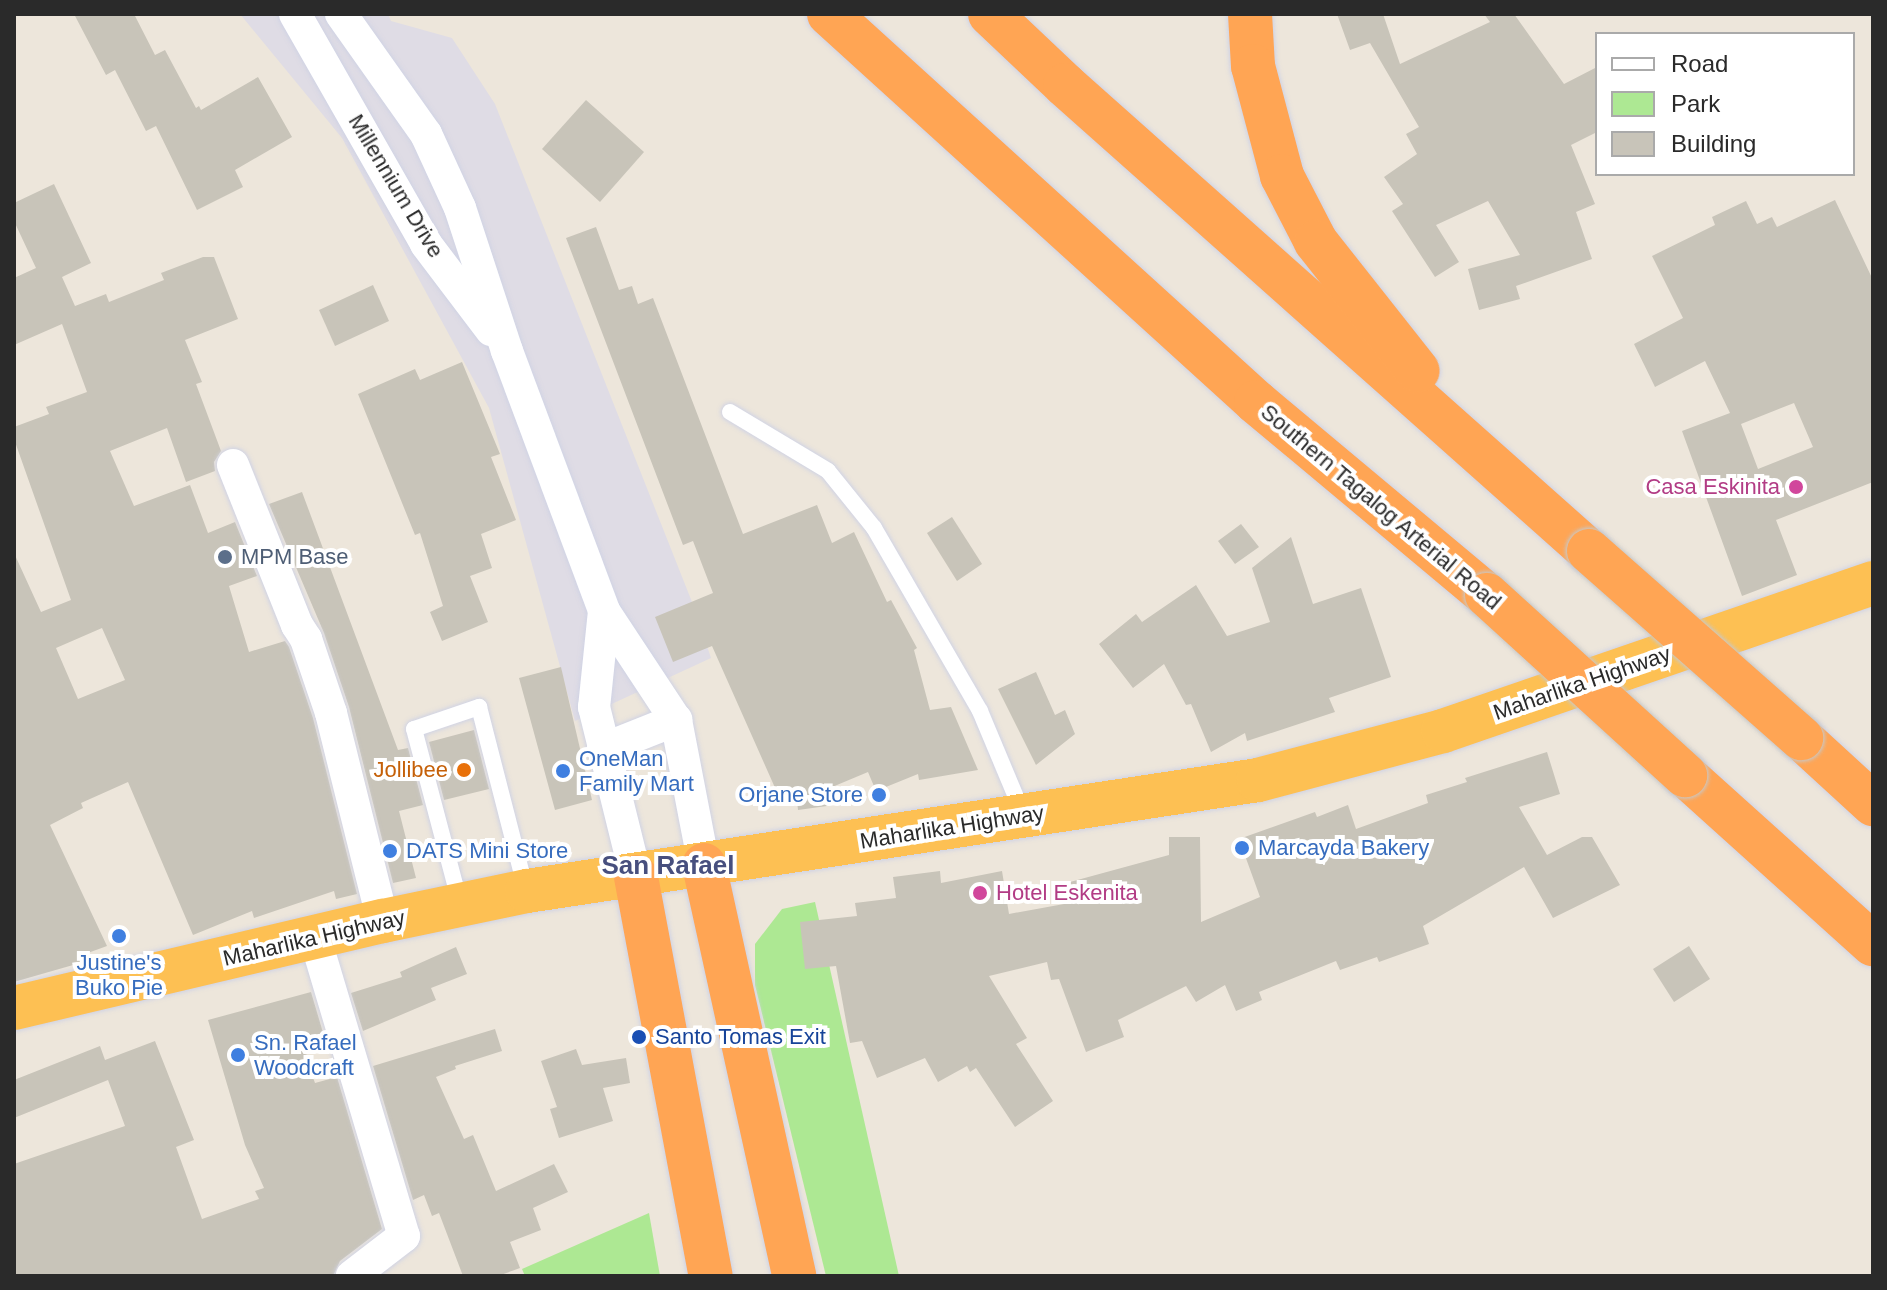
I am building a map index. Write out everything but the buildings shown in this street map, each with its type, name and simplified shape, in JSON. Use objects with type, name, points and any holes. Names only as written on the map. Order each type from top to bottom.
[{"type":"highway","name":"Southern Tagalog Arterial Road","points":[[829,14],[1256,402],[1487,595],[1873,944]]},
{"type":"highway","points":[[990,14],[1065,85],[1873,804]]},
{"type":"highway","points":[[1250,14],[1253,66],[1265,121],[1282,176],[1316,242],[1494,467]]},
{"type":"highway","name":"Maharlika Highway","points":[[17,998],[315,938],[527,891],[636,877],[1258,780],[1443,731],[1873,583]]},
{"type":"highway","points":[[1783,862],[1873,974]]},
{"type":"highway","points":[[704,865],[794,1276]]},
{"type":"highway","points":[[636,877],[711,1276]]},
{"type":"street","name":"Millennium Drive","points":[[295,14],[426,244],[507,351]]},
{"type":"street","name":"Millennium Drive","points":[[341,14],[426,134],[460,208],[507,351],[604,611],[676,720],[704,865]]},
{"type":"street","points":[[233,465],[297,625],[306,639],[331,713],[383,921]]},
{"type":"street","name":"Millennium Drive","points":[[604,611],[594,707],[636,877]]},
{"type":"street","points":[[603,749],[676,720]]},
{"type":"street","points":[[315,938],[404,1236],[352,1276]]},
{"type":"lane","points":[[730,412],[828,471],[874,528],[980,711],[1023,815]]},
{"type":"lane","points":[[460,904],[414,729],[479,707],[527,891]]},
{"type":"shaded area","points":[[240,14],[388,14],[391,21],[452,38],[495,104],[692,602],[711,658],[575,721],[489,408],[342,138]]},
{"type":"green space","points":[[815,902],[899,1276],[826,1276],[755,985],[755,944],[782,909]]},
{"type":"green space","points":[[649,1213],[660,1276],[525,1276],[522,1269]]},
{"type":"place","name":"Casa Eskinita","points":[[1796,487]]},
{"type":"place","name":"MPM Base","points":[[225,557]]},
{"type":"place","name":"Jollibee","points":[[464,770]]},
{"type":"place","name":"OneMan Family Mart","points":[[563,771]]},
{"type":"place","name":"Orjane Store","points":[[879,795]]},
{"type":"place","name":"Marcayda Bakery","points":[[1242,848]]},
{"type":"place","name":"DATS Mini Store","points":[[390,851]]},
{"type":"place","name":"Hotel Eskenita","points":[[980,893]]},
{"type":"place","name":"Justine's Buko Pie","points":[[119,936]]},
{"type":"place","name":"Santo Tomas Exit","points":[[639,1037]]},
{"type":"place","name":"Sn. Rafael Woodcraft","points":[[238,1055]]},
{"type":"district","name":"San Rafael","points":[[668,866]]}]
